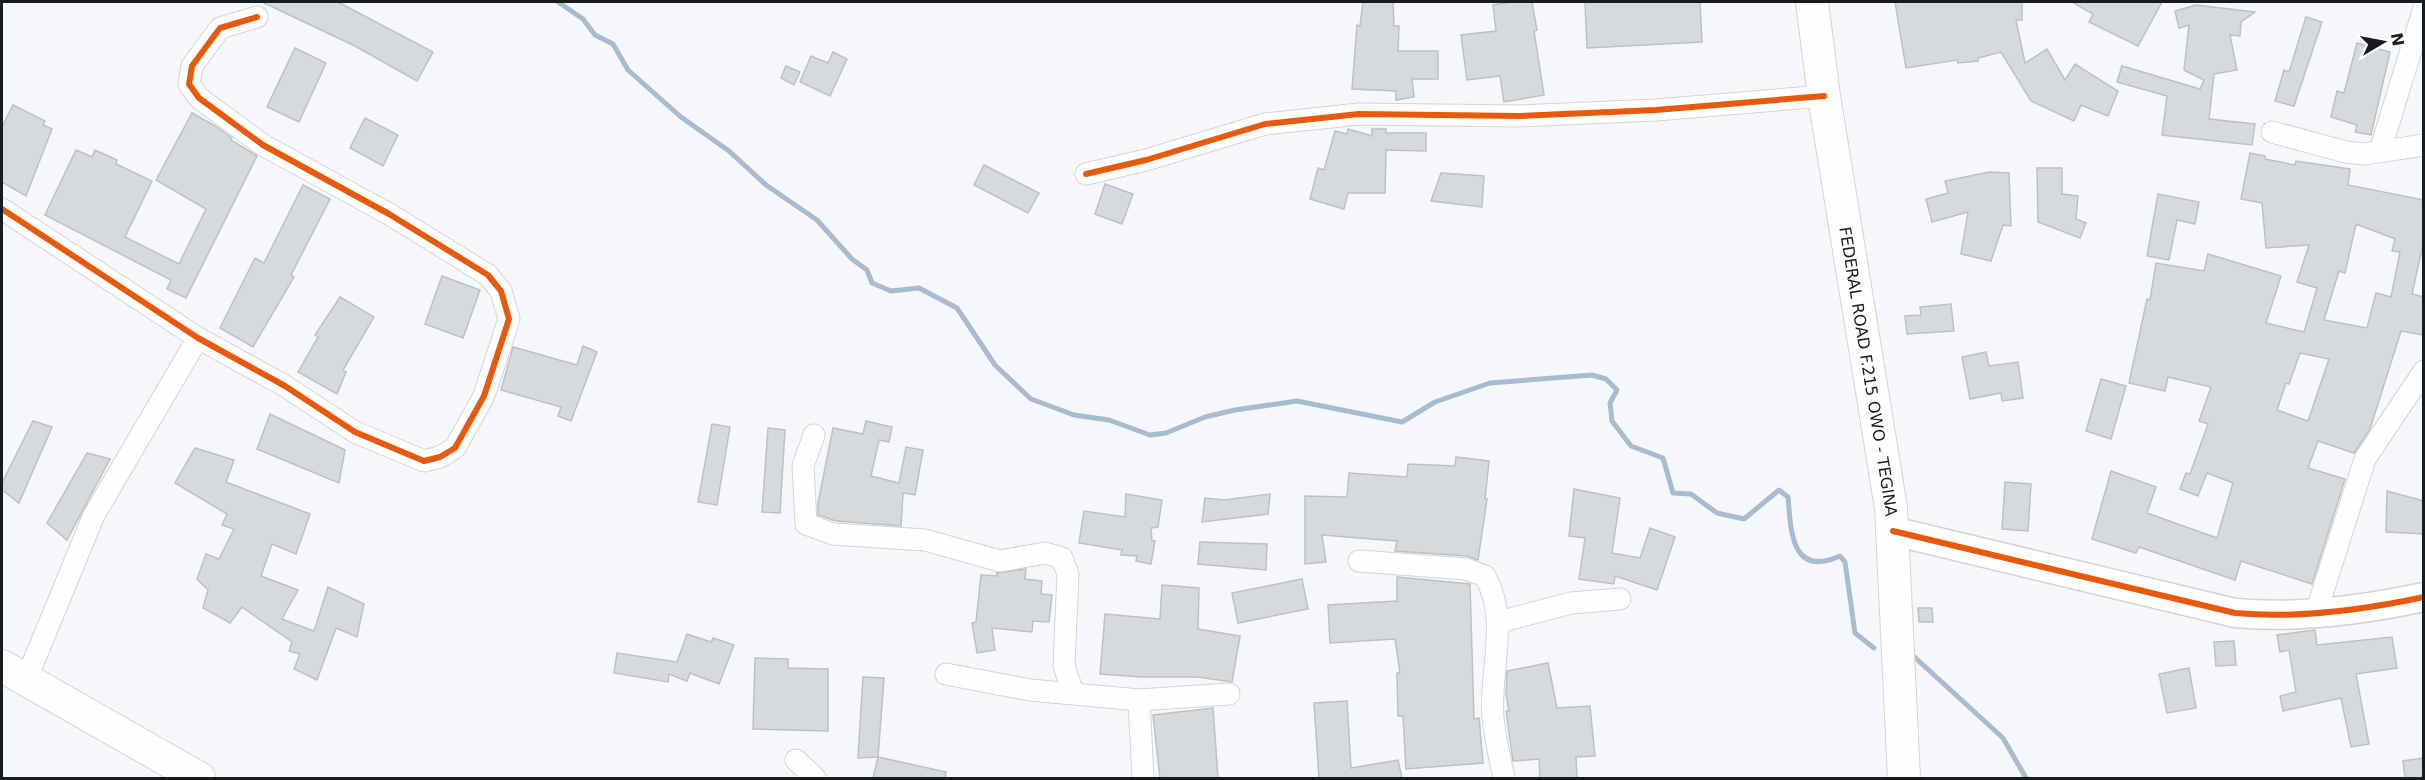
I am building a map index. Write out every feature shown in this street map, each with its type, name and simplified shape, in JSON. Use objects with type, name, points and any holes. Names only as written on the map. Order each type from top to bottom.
[{"type":"main road","name":"FEDERAL ROAD F.215 OWO - TEGINA","points":[[1812,2],[1824,96],[1870,364],[1893,531],[1904,778]]},
{"type":"main road","points":[[14,673],[199,778]]},
{"type":"street","points":[[2380,151],[2406,59],[2424,8]]},
{"type":"street","points":[[2,209],[198,338],[285,386],[355,432],[424,461],[440,457],[455,448],[484,396],[509,319],[501,291],[488,275],[389,214],[263,145],[199,98],[189,84],[192,66],[220,28],[257,17]]},
{"type":"street","points":[[1086,174],[1265,124],[1359,114],[1520,116],[1634,111],[1824,96]]},
{"type":"street","points":[[2272,132],[2346,152],[2364,154],[2424,145]]},
{"type":"street","points":[[14,673],[94,515],[198,338]]},
{"type":"street","points":[[2316,614],[2365,459],[2424,370]]},
{"type":"street","points":[[814,435],[803,466],[806,524],[832,534],[925,540],[1000,561],[1045,554],[1062,558],[1068,574],[1064,666],[1072,693]]},
{"type":"street","points":[[1893,531],[2235,614],[2271,617],[2316,614],[2424,597]]},
{"type":"street","points":[[1359,561],[1466,569],[1485,576],[1493,591],[1499,622],[1493,717],[1504,778]]},
{"type":"street","points":[[1499,622],[1571,603],[1620,599]]},
{"type":"street","points":[[946,674],[1030,690],[1139,700],[1229,694]]},
{"type":"street","points":[[1139,700],[1143,778]]},
{"type":"street","points":[[796,760],[815,778]]},
{"type":"building","points":[[262,2],[338,2],[433,52],[417,81],[355,46]]},
{"type":"building","points":[[1363,2],[1393,2],[1394,26],[1399,26],[1398,51],[1438,51],[1438,79],[1412,79],[1414,97],[1396,100],[1396,91],[1352,89],[1357,25],[1360,26]]},
{"type":"building","points":[[1532,2],[1544,95],[1504,102],[1500,76],[1467,80],[1461,35],[1496,31],[1493,5]]},
{"type":"building","points":[[1585,2],[1700,2],[1702,42],[1587,48]]},
{"type":"building","points":[[1895,2],[2022,2],[2022,20],[2016,20],[2025,63],[2047,49],[2065,80],[2075,64],[2118,91],[2108,116],[2081,105],[2074,121],[2031,101],[2001,52],[1978,58],[1978,61],[1958,63],[1957,60],[1906,68]]},
{"type":"building","points":[[2072,2],[2162,2],[2138,46],[2089,22],[2093,14]]},
{"type":"building","points":[[2196,5],[2255,12],[2241,22],[2240,36],[2230,35],[2237,70],[2214,74],[2209,119],[2255,124],[2252,145],[2162,135],[2167,96],[2117,82],[2122,66],[2200,89],[2204,80],[2184,70],[2189,25],[2179,28],[2175,11]]},
{"type":"building","points":[[2306,17],[2322,22],[2294,106],[2275,101],[2284,70],[2289,72]]},
{"type":"building","points":[[2357,43],[2390,52],[2371,135],[2355,132],[2357,125],[2331,117],[2337,91],[2344,93]]},
{"type":"building","points":[[295,48],[326,63],[299,122],[267,107]]},
{"type":"building","points":[[833,52],[847,59],[830,96],[800,82],[811,56],[828,63]]},
{"type":"building","points":[[786,66],[800,72],[794,85],[781,78]]},
{"type":"building","points":[[13,105],[45,121],[43,125],[52,129],[26,196],[2,182],[2,127]]},
{"type":"building","points":[[192,113],[215,126],[232,138],[231,140],[257,156],[186,298],[167,289],[171,280],[45,215],[76,150],[92,157],[95,150],[117,160],[116,164],[152,181],[125,237],[179,264],[206,209],[156,180]]},
{"type":"building","points":[[365,118],[398,135],[383,166],[350,148]]},
{"type":"building","points":[[1348,129],[1372,136],[1372,129],[1386,129],[1386,133],[1426,133],[1426,151],[1386,150],[1385,193],[1348,193],[1344,209],[1310,199],[1318,168],[1324,170],[1335,131],[1347,134]]},
{"type":"building","points":[[2250,153],[2265,156],[2265,159],[2295,165],[2296,161],[2350,169],[2348,185],[2424,200],[2424,240],[2412,294],[2424,297],[2424,335],[2401,331],[2370,429],[2354,453],[2318,441],[2308,468],[2345,479],[2312,584],[2241,561],[2235,580],[2139,547],[2136,553],[2092,539],[2111,471],[2156,487],[2147,513],[2217,538],[2233,483],[2207,473],[2198,496],[2180,489],[2186,473],[2190,474],[2208,424],[2199,421],[2211,387],[2168,377],[2165,391],[2129,383],[2147,299],[2150,300],[2156,263],[2204,271],[2208,254],[2281,276],[2266,323],[2304,332],[2317,288],[2297,282],[2309,245],[2266,248],[2262,203],[2241,199]],"holes":[[[2356,224],[2395,239],[2392,251],[2400,252],[2391,297],[2376,293],[2367,328],[2324,320],[2339,271],[2345,273]],[[2300,353],[2329,359],[2308,421],[2277,410]]]},
{"type":"building","points":[[984,165],[1039,193],[1028,213],[974,185]]},
{"type":"building","points":[[2037,168],[2062,168],[2062,194],[2078,196],[2076,219],[2086,223],[2080,238],[2038,222]]},
{"type":"building","points":[[1989,172],[2009,173],[2011,226],[2003,225],[1991,261],[1961,254],[1968,212],[1932,222],[1926,199],[1948,193],[1945,181]]},
{"type":"building","points":[[1441,173],[1484,176],[1482,207],[1431,201]]},
{"type":"building","points":[[1105,184],[1133,194],[1122,224],[1095,214]]},
{"type":"building","points":[[303,185],[330,199],[291,275],[294,277],[253,347],[220,328],[255,258],[264,263]]},
{"type":"building","points":[[2158,194],[2199,202],[2195,224],[2177,220],[2169,260],[2147,256]]},
{"type":"building","points":[[442,276],[480,290],[463,338],[425,324]]},
{"type":"building","points":[[340,297],[374,317],[343,370],[346,372],[337,394],[298,372],[318,337],[315,335]]},
{"type":"building","points":[[1951,304],[1954,331],[1907,334],[1905,316],[1921,315],[1920,307]]},
{"type":"building","points":[[583,346],[597,352],[571,421],[558,416],[561,407],[501,390],[513,347],[577,365]]},
{"type":"building","points":[[1986,352],[1989,366],[2018,362],[2023,398],[2002,401],[2001,393],[1970,399],[1962,357]]},
{"type":"building","points":[[2101,379],[2126,386],[2111,439],[2086,431]]},
{"type":"building","points":[[270,414],[345,450],[339,483],[257,449]]},
{"type":"building","points":[[33,421],[52,427],[19,503],[2,490],[2,483]]},
{"type":"building","points":[[866,421],[892,427],[889,442],[879,440],[871,476],[899,483],[906,447],[923,450],[915,495],[903,493],[901,526],[836,521],[818,515],[818,503],[833,428],[863,434]]},
{"type":"building","points":[[712,424],[730,427],[717,505],[698,502]]},
{"type":"building","points":[[768,428],[785,430],[780,513],[762,512]]},
{"type":"building","points":[[195,448],[234,460],[226,482],[310,514],[296,554],[272,544],[261,576],[298,590],[282,619],[314,631],[328,587],[364,604],[357,637],[336,628],[317,680],[294,669],[300,654],[289,651],[292,642],[242,607],[230,623],[203,608],[208,590],[197,579],[206,554],[219,559],[234,529],[222,525],[227,514],[175,483]]},
{"type":"building","points":[[87,453],[110,459],[67,540],[47,523]]},
{"type":"building","points":[[1456,457],[1489,461],[1485,499],[1487,499],[1478,560],[1467,556],[1395,551],[1397,541],[1322,535],[1326,562],[1305,564],[1305,496],[1347,497],[1349,473],[1407,477],[1408,464],[1455,466]]},
{"type":"building","points":[[2005,482],[2031,484],[2028,531],[2002,529]]},
{"type":"building","points":[[1574,489],[1620,498],[1612,553],[1640,558],[1650,528],[1675,537],[1657,590],[1615,576],[1614,584],[1579,579],[1585,538],[1569,536]]},
{"type":"building","points":[[2387,491],[2424,501],[2424,534],[2386,532]]},
{"type":"building","points":[[1126,494],[1162,500],[1158,527],[1151,528],[1152,541],[1155,541],[1151,564],[1136,561],[1137,556],[1121,555],[1122,550],[1079,543],[1084,511],[1125,517]]},
{"type":"building","points":[[1270,494],[1268,514],[1202,522],[1205,498],[1224,500]]},
{"type":"building","points":[[1200,542],[1267,544],[1266,570],[1198,564]]},
{"type":"building","points":[[1026,569],[1025,579],[1042,581],[1041,594],[1052,595],[1049,622],[1033,621],[1032,632],[992,628],[995,650],[977,653],[972,623],[976,622],[981,575],[997,576],[997,573]]},
{"type":"building","points":[[1397,577],[1470,584],[1474,719],[1479,718],[1483,763],[1406,769],[1403,716],[1398,716],[1397,673],[1400,673],[1395,639],[1330,643],[1328,605],[1397,601]]},
{"type":"building","points":[[1302,579],[1308,609],[1238,623],[1232,593]]},
{"type":"building","points":[[1162,585],[1199,588],[1198,629],[1240,636],[1232,682],[1197,677],[1100,674],[1105,614],[1160,619]]},
{"type":"building","points":[[1918,608],[1932,608],[1933,622],[1919,622]]},
{"type":"building","points":[[2315,630],[2317,645],[2392,637],[2397,668],[2356,674],[2369,744],[2351,747],[2341,698],[2283,711],[2280,696],[2296,692],[2289,650],[2280,652],[2277,635]]},
{"type":"building","points":[[687,634],[711,642],[713,638],[734,645],[719,684],[690,673],[687,681],[669,674],[668,682],[614,673],[617,653],[677,662]]},
{"type":"building","points":[[2234,641],[2236,665],[2216,666],[2214,642]]},
{"type":"building","points":[[755,658],[788,659],[788,668],[828,669],[828,731],[753,729]]},
{"type":"building","points":[[1548,663],[1557,708],[1590,706],[1595,756],[1576,757],[1577,778],[1540,778],[1539,759],[1513,761],[1506,711],[1509,711],[1506,694],[1507,671]]},
{"type":"building","points":[[2189,668],[2196,708],[2167,713],[2159,674]]},
{"type":"building","points":[[863,677],[884,678],[878,757],[858,758]]},
{"type":"building","points":[[1347,701],[1351,768],[1398,760],[1402,778],[1319,778],[1314,703]]},
{"type":"building","points":[[1213,708],[1218,778],[1160,778],[1153,715]]},
{"type":"building","points":[[878,757],[946,772],[945,778],[873,778]]},
{"type":"building","points":[[2422,758],[2424,778],[2405,778],[2403,761]]},
{"type":"waterway","points":[[558,2],[583,19],[595,35],[613,44],[628,70],[681,117],[729,151],[766,185],[817,220],[852,259],[867,270],[872,283],[891,291],[919,288],[957,308],[995,365],[1031,399],[1074,415],[1109,420],[1150,435],[1166,433],[1205,417],[1235,410],[1297,401],[1402,422],[1435,402],[1490,383],[1592,375],[1606,379],[1617,390],[1610,403],[1612,421],[1631,446],[1663,458],[1673,493],[1691,494],[1717,513],[1744,519],[1779,490],[1788,497],[1793,536],[1803,556],[1812,561],[1824,561],[1840,556],[1845,562],[1855,633],[1874,648]]},
{"type":"waterway","points":[[1910,653],[2003,738],[2026,778]]},
{"type":"cycle path","points":[[2,209],[198,338],[285,386],[355,432],[424,461],[440,457],[455,448],[484,396],[509,319],[501,291],[488,275],[389,214],[263,145],[199,98],[189,84],[192,66],[220,28],[257,17]]},
{"type":"cycle path","points":[[1086,174],[1146,160],[1265,124],[1359,114],[1520,116],[1656,110],[1824,96]]},
{"type":"cycle path","points":[[1893,531],[2235,613],[2283,615],[2330,612],[2424,597]]}]
